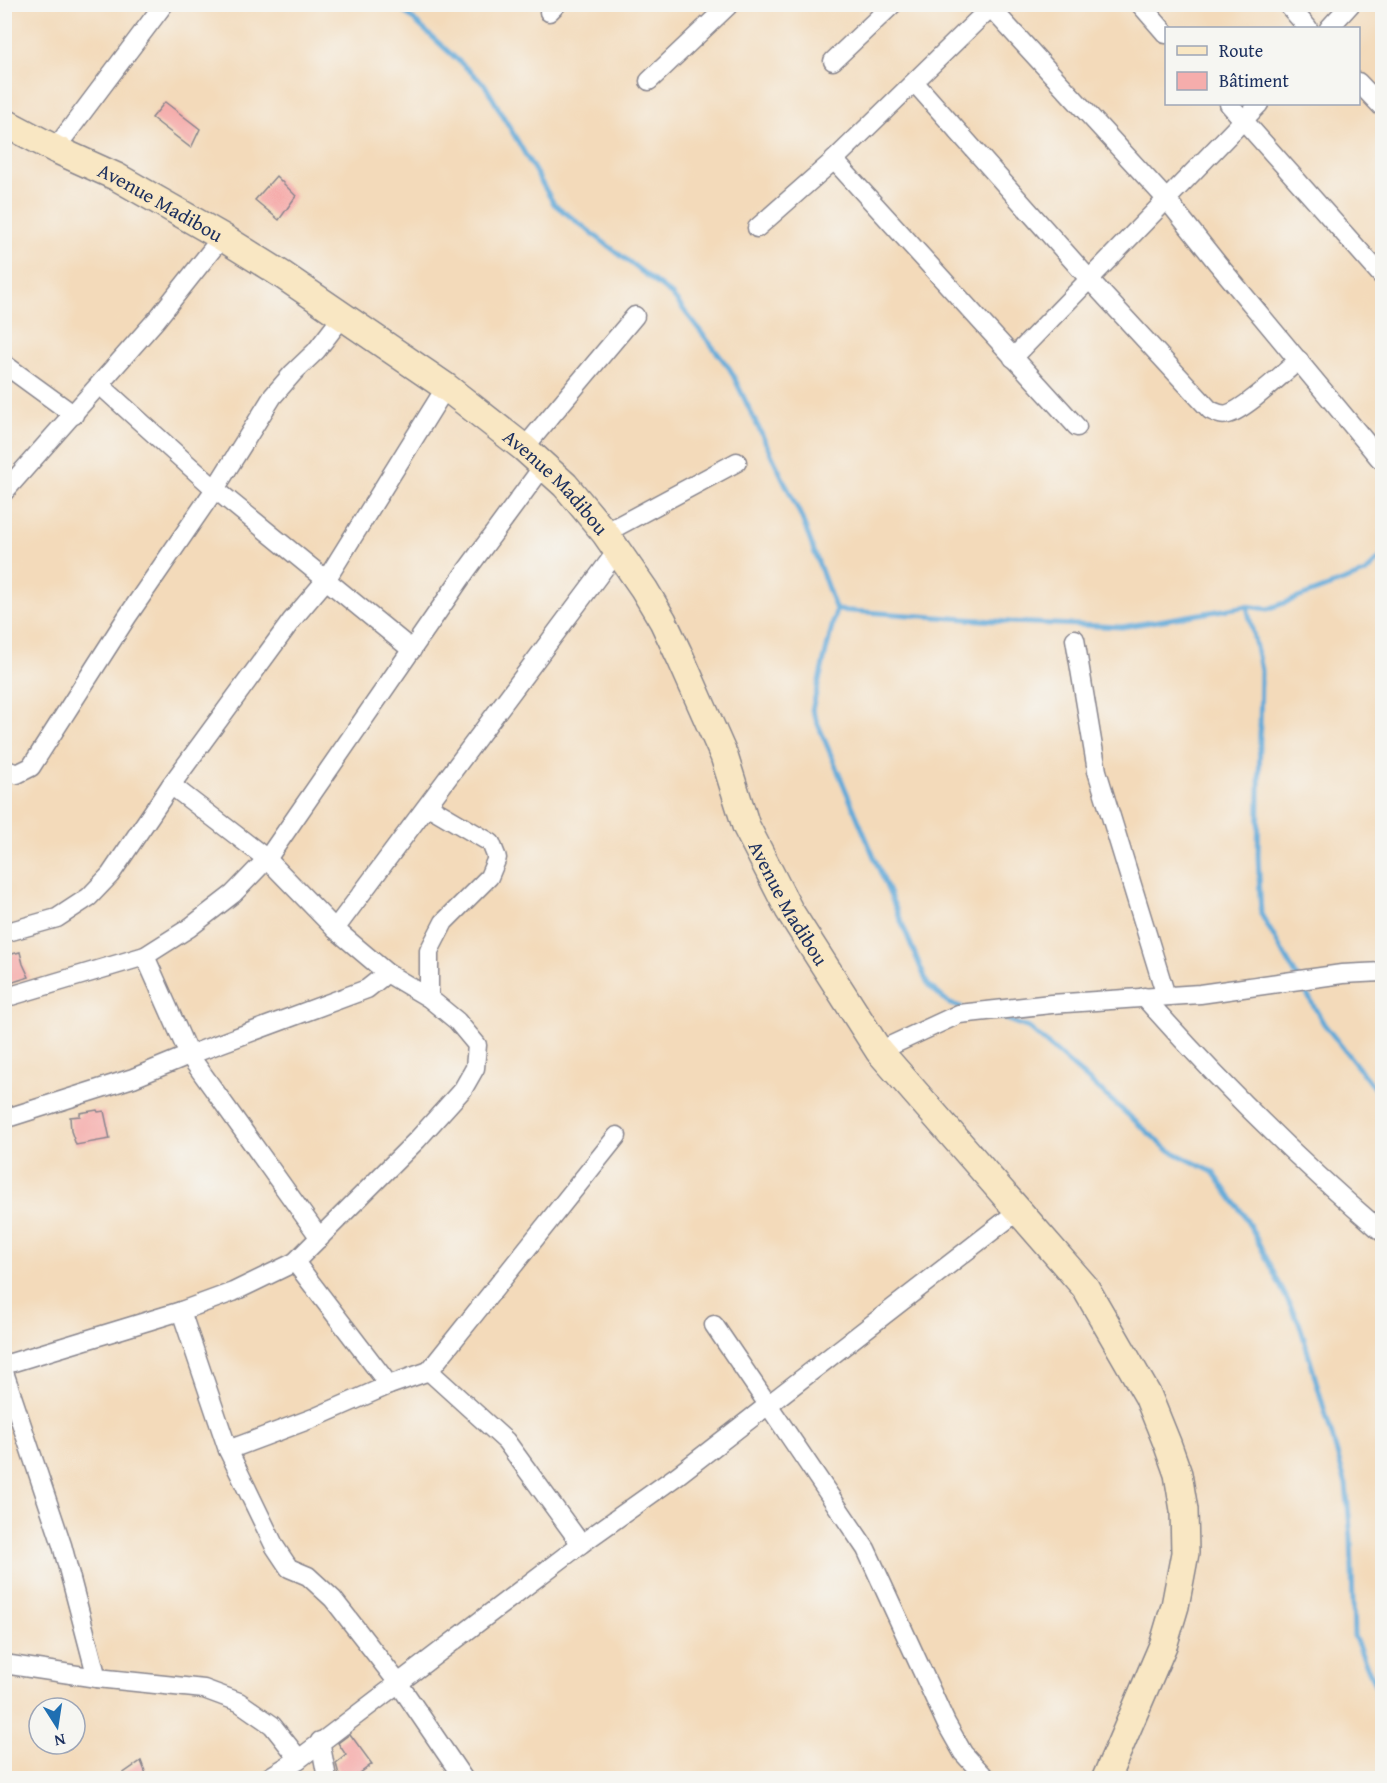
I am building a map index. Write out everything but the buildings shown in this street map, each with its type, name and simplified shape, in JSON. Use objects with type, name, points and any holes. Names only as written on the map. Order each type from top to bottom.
[{"type":"street","points":[[55,149],[164,4]]},
{"type":"street","points":[[650,81],[730,4]]},
{"type":"street","points":[[833,62],[893,4]]},
{"type":"street","points":[[1140,4],[1165,32]]},
{"type":"street","points":[[1287,4],[1307,27]]},
{"type":"street","points":[[1330,27],[1351,4]]},
{"type":"street","points":[[757,228],[834,160],[992,6],[1167,201],[1380,459]]},
{"type":"street","points":[[915,83],[1090,280],[1210,410],[1221,415],[1242,407],[1299,360]]},
{"type":"street","points":[[1360,83],[1383,107]]},
{"type":"street","points":[[1230,105],[1383,276]]},
{"type":"street","points":[[1013,358],[1258,105]]},
{"type":"street","name":"Avenue Madibou","points":[[4,122],[55,149],[117,177],[222,237],[446,387],[534,456],[586,509],[611,542],[663,621],[724,756],[746,826],[789,910],[879,1051],[1085,1287],[1148,1396],[1178,1474],[1184,1510],[1185,1553],[1175,1606],[1164,1643],[1106,1779]]},
{"type":"street","points":[[834,160],[1077,428]]},
{"type":"street","points":[[4,492],[157,319],[222,237]]},
{"type":"street","points":[[4,769],[17,774],[31,767],[127,617],[215,489],[273,396],[316,351],[343,316]]},
{"type":"street","points":[[4,998],[145,957],[189,928],[233,894],[267,859],[466,571],[534,456],[635,316]]},
{"type":"street","points":[[4,364],[74,415]]},
{"type":"street","points":[[100,385],[215,489],[412,650]]},
{"type":"street","points":[[4,933],[57,918],[89,897],[110,875],[171,785],[292,620],[326,580],[446,387]]},
{"type":"street","points":[[335,929],[428,806],[611,542],[738,462]]},
{"type":"street","points":[[1075,639],[1097,771],[1166,996]]},
{"type":"street","points":[[4,1365],[181,1311],[233,1292],[296,1262],[417,1140],[463,1089],[475,1068],[477,1045],[457,1021],[429,998],[387,973],[335,929],[267,859],[171,785]]},
{"type":"street","points":[[428,806],[491,843],[497,858],[489,877],[444,922],[429,951],[429,998]]},
{"type":"street","points":[[145,957],[189,1054],[320,1238]]},
{"type":"street","points":[[4,1119],[133,1078],[189,1054],[367,989],[387,973]]},
{"type":"street","points":[[879,1051],[958,1014],[1003,1008],[1200,994],[1342,974],[1381,976]]},
{"type":"street","points":[[1143,997],[1197,1057],[1318,1176],[1383,1232]]},
{"type":"street","points":[[228,1450],[429,1371],[617,1136]]},
{"type":"street","points":[[268,1779],[299,1759],[581,1544],[678,1475],[1018,1211]]},
{"type":"street","points":[[296,1262],[389,1385]]},
{"type":"street","points":[[181,1311],[228,1450],[275,1547],[289,1568],[308,1576],[333,1599],[399,1684],[463,1779]]},
{"type":"street","points":[[714,1325],[866,1549],[946,1724],[963,1753],[986,1779]]},
{"type":"street","points":[[429,1371],[506,1441],[581,1544]]},
{"type":"street","points":[[4,1372],[62,1545],[98,1678]]},
{"type":"street","points":[[4,1664],[98,1678],[204,1689],[239,1702],[272,1725],[299,1759]]},
{"type":"street","points":[[320,1741],[327,1779]]},
{"type":"waterway","points":[[396,4],[485,85],[554,204],[672,295],[730,369],[801,516],[836,610],[812,710],[928,985],[950,1004],[961,1007]]},
{"type":"waterway","points":[[1247,606],[1268,609],[1365,573],[1382,556]]},
{"type":"waterway","points":[[836,610],[1122,627],[1247,606],[1261,670],[1258,856],[1261,914],[1324,1024],[1382,1098]]},
{"type":"waterway","points":[[999,1017],[1029,1028],[1167,1149],[1213,1172],[1246,1218],[1300,1325],[1346,1485],[1351,1538],[1354,1636],[1382,1701]]}]
